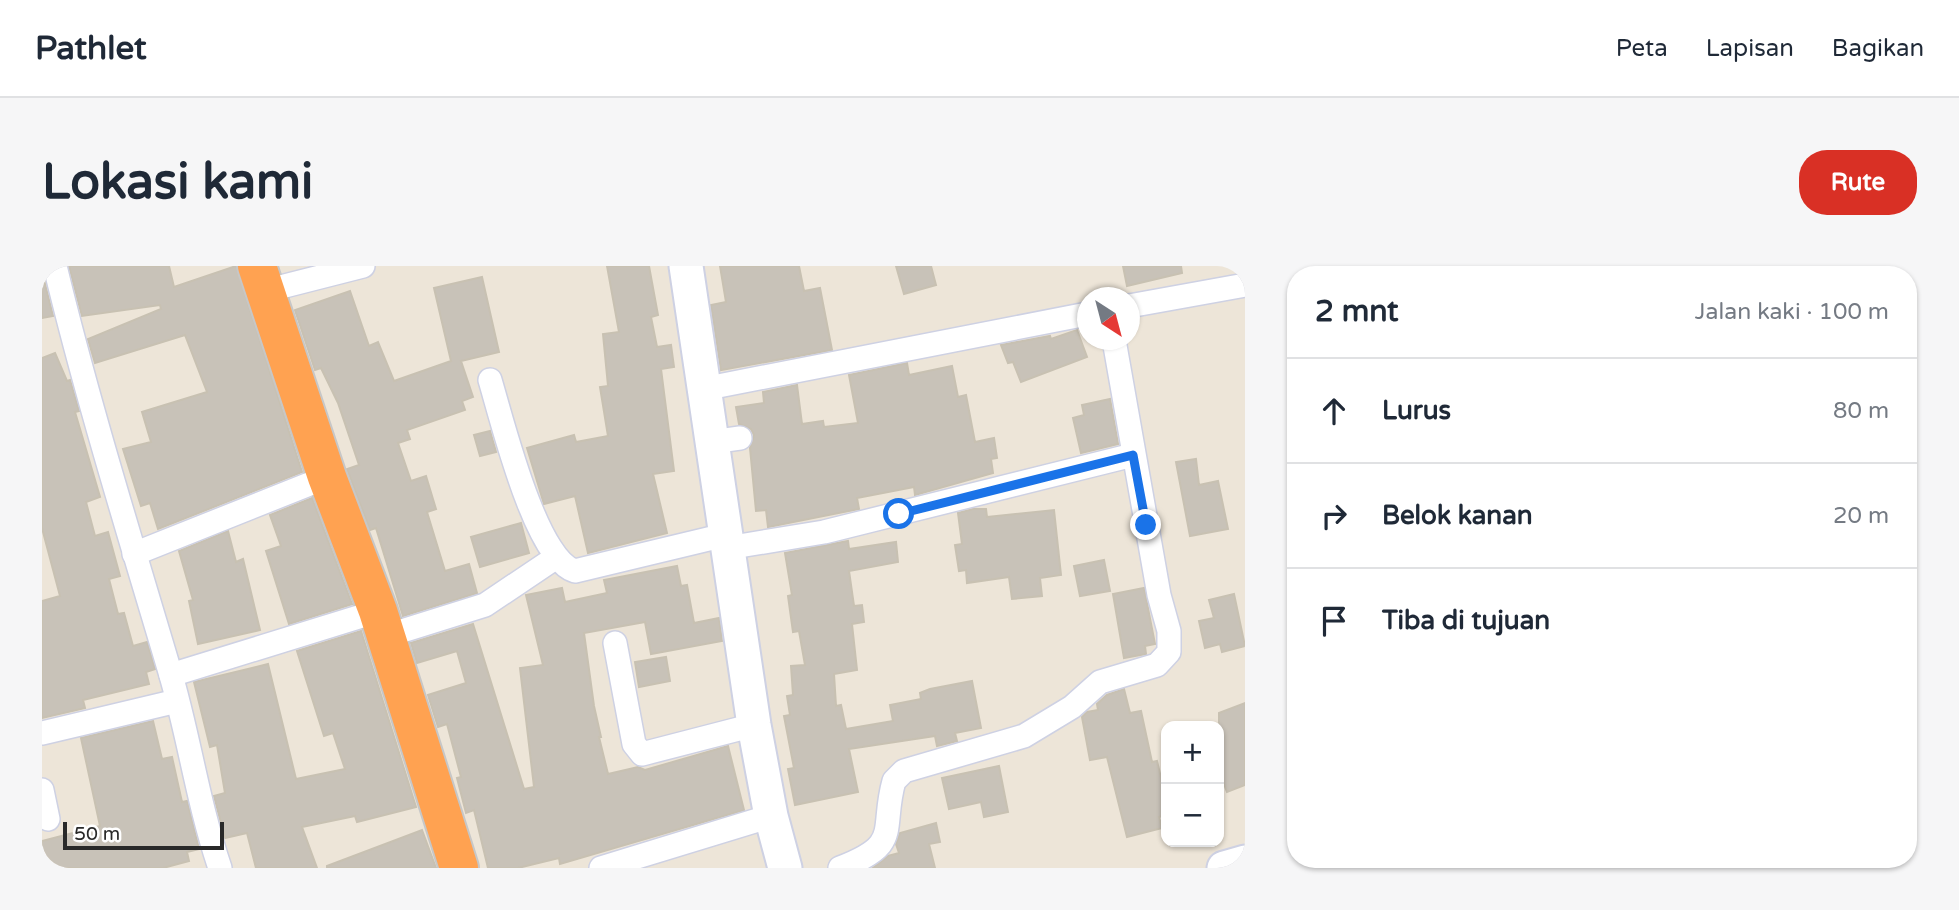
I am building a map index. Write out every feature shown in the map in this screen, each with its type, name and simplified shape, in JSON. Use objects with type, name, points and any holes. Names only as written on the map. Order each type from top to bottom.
[{"type":"highway","points":[[261,279],[327,477],[382,624],[459,868]]},
{"type":"street","points":[[55,266],[134,554],[171,675],[206,828],[220,868]]},
{"type":"street","points":[[261,279],[363,266]]},
{"type":"street","points":[[686,266],[703,389],[726,440],[726,541],[754,725],[771,816],[785,868]]},
{"type":"street","points":[[1140,304],[1245,285]]},
{"type":"street","points":[[703,389],[1077,316]]},
{"type":"street","points":[[840,868],[862,860],[884,840],[890,818],[894,780],[904,771],[1024,736],[1072,707],[1100,682],[1157,665],[1165,660],[1169,652],[1169,631],[1159,595],[1116,350]]},
{"type":"street","points":[[490,380],[526,496],[555,558],[575,571],[726,541],[837,529],[1133,455]]},
{"type":"street","points":[[134,554],[327,477]]},
{"type":"street","points":[[171,675],[382,624],[485,605],[555,558]]},
{"type":"street","points":[[615,643],[634,744],[642,754],[754,725]]},
{"type":"street","points":[[42,733],[177,701]]},
{"type":"street","points":[[42,790],[48,819]]},
{"type":"street","points":[[601,868],[771,816]]},
{"type":"street","points":[[1224,868],[1245,862]]},
{"type":"building","points":[[69,266],[169,266],[174,287],[236,266],[302,472],[158,529],[150,503],[141,506],[123,449],[151,442],[142,412],[207,392],[185,335],[95,363],[88,339],[161,309],[160,305],[82,316]]},
{"type":"building","points":[[607,266],[649,266],[658,315],[651,317],[657,347],[671,345],[674,367],[661,369],[674,471],[653,474],[667,533],[588,553],[575,496],[544,504],[527,448],[574,435],[576,442],[608,436],[600,387],[608,386],[603,334],[619,332]]},
{"type":"building","points":[[720,266],[799,266],[804,291],[820,288],[832,350],[721,370],[711,305],[726,302]]},
{"type":"building","points":[[896,266],[931,266],[936,285],[904,294]]},
{"type":"building","points":[[1123,266],[1181,266],[1182,273],[1127,286]]},
{"type":"building","points":[[42,272],[53,316],[42,318]]},
{"type":"building","points":[[482,277],[499,352],[461,361],[473,397],[462,401],[465,410],[407,430],[410,439],[398,443],[411,481],[426,476],[436,509],[427,512],[445,571],[469,564],[477,593],[403,616],[376,528],[370,530],[347,469],[359,465],[338,403],[321,368],[315,370],[295,310],[350,291],[369,346],[378,342],[394,381],[451,361],[434,288]]},
{"type":"building","points":[[1077,330],[1077,350],[1084,350],[1087,357],[1021,382],[1013,362],[1008,363],[1001,345],[1050,336],[1051,339]]},
{"type":"building","points":[[55,353],[67,381],[70,380],[79,411],[75,412],[100,497],[86,502],[95,536],[108,532],[120,576],[109,579],[118,614],[124,613],[133,646],[147,642],[155,669],[146,672],[149,684],[83,700],[85,708],[42,718],[42,601],[60,596],[42,528],[42,358]]},
{"type":"building","points":[[907,363],[909,375],[952,366],[958,397],[966,395],[975,442],[994,438],[997,458],[991,459],[993,473],[915,495],[914,487],[857,498],[859,509],[768,527],[766,510],[756,511],[750,448],[754,435],[751,429],[739,424],[736,407],[764,403],[763,392],[797,385],[802,424],[823,421],[824,427],[858,423],[849,375]]},
{"type":"building","points":[[1110,399],[1118,444],[1081,453],[1073,418],[1084,415],[1082,405]]},
{"type":"building","points":[[490,431],[496,452],[480,456],[474,435]]},
{"type":"building","points":[[1196,459],[1199,485],[1218,481],[1228,529],[1190,536],[1176,462]]},
{"type":"building","points":[[312,498],[352,604],[289,624],[266,551],[281,546],[270,515]]},
{"type":"building","points":[[986,509],[987,517],[1054,510],[1061,575],[1040,578],[1042,596],[1012,599],[1009,577],[967,583],[966,570],[959,571],[955,545],[962,544],[958,513]]},
{"type":"building","points":[[521,523],[529,553],[480,567],[471,537]]},
{"type":"building","points":[[228,531],[236,562],[243,559],[260,630],[198,644],[189,601],[193,600],[179,551]]},
{"type":"building","points":[[848,541],[849,549],[896,542],[898,562],[849,571],[854,606],[862,605],[864,622],[852,624],[857,670],[834,674],[836,706],[841,705],[846,729],[893,721],[890,705],[921,699],[920,693],[930,689],[972,681],[981,728],[955,733],[957,741],[937,746],[935,736],[849,749],[858,792],[795,805],[788,769],[794,768],[784,716],[790,715],[787,696],[793,695],[791,666],[805,665],[799,631],[793,632],[788,596],[792,595],[785,553]]},
{"type":"building","points":[[1104,560],[1110,591],[1080,596],[1074,566]]},
{"type":"building","points":[[677,566],[681,586],[687,585],[694,623],[719,618],[722,641],[651,654],[645,622],[584,633],[599,737],[608,774],[638,767],[645,770],[728,746],[744,810],[560,864],[559,858],[518,868],[488,868],[474,810],[466,813],[457,778],[461,777],[447,724],[438,727],[428,695],[466,683],[457,651],[417,663],[411,643],[473,624],[524,789],[534,787],[520,668],[543,665],[526,595],[562,588],[565,602],[607,593],[604,580]]},
{"type":"building","points":[[1144,588],[1155,644],[1145,646],[1146,654],[1124,658],[1113,594]]},
{"type":"building","points":[[1234,594],[1245,646],[1222,652],[1220,644],[1205,648],[1199,621],[1214,618],[1209,600]]},
{"type":"building","points":[[361,631],[416,807],[357,822],[355,816],[302,827],[317,868],[256,868],[247,833],[225,838],[214,796],[225,793],[217,745],[210,747],[194,682],[268,664],[296,779],[345,769],[333,733],[324,736],[297,651]]},
{"type":"building","points":[[666,657],[670,681],[639,687],[635,662]]},
{"type":"building","points":[[1124,689],[1130,713],[1141,711],[1152,762],[1157,761],[1161,777],[1161,828],[1127,837],[1107,757],[1090,760],[1082,717],[1087,712],[1098,710],[1097,704],[1107,695]]},
{"type":"building","points":[[1245,703],[1245,785],[1227,792],[1224,784],[1224,721],[1219,721],[1219,713]]},
{"type":"building","points":[[153,721],[162,759],[172,757],[182,802],[187,801],[199,849],[187,852],[189,861],[163,868],[42,868],[42,841],[100,826],[81,738]]},
{"type":"building","points":[[999,766],[1008,812],[984,817],[981,802],[949,809],[942,778]]},
{"type":"building","points":[[936,823],[940,842],[929,844],[935,868],[873,868],[888,856],[899,853],[896,844],[900,833]]},
{"type":"building","points":[[422,830],[436,868],[327,868],[327,866]]},
{"type":"route","points":[[899,514],[1133,455],[1146,525]]}]
